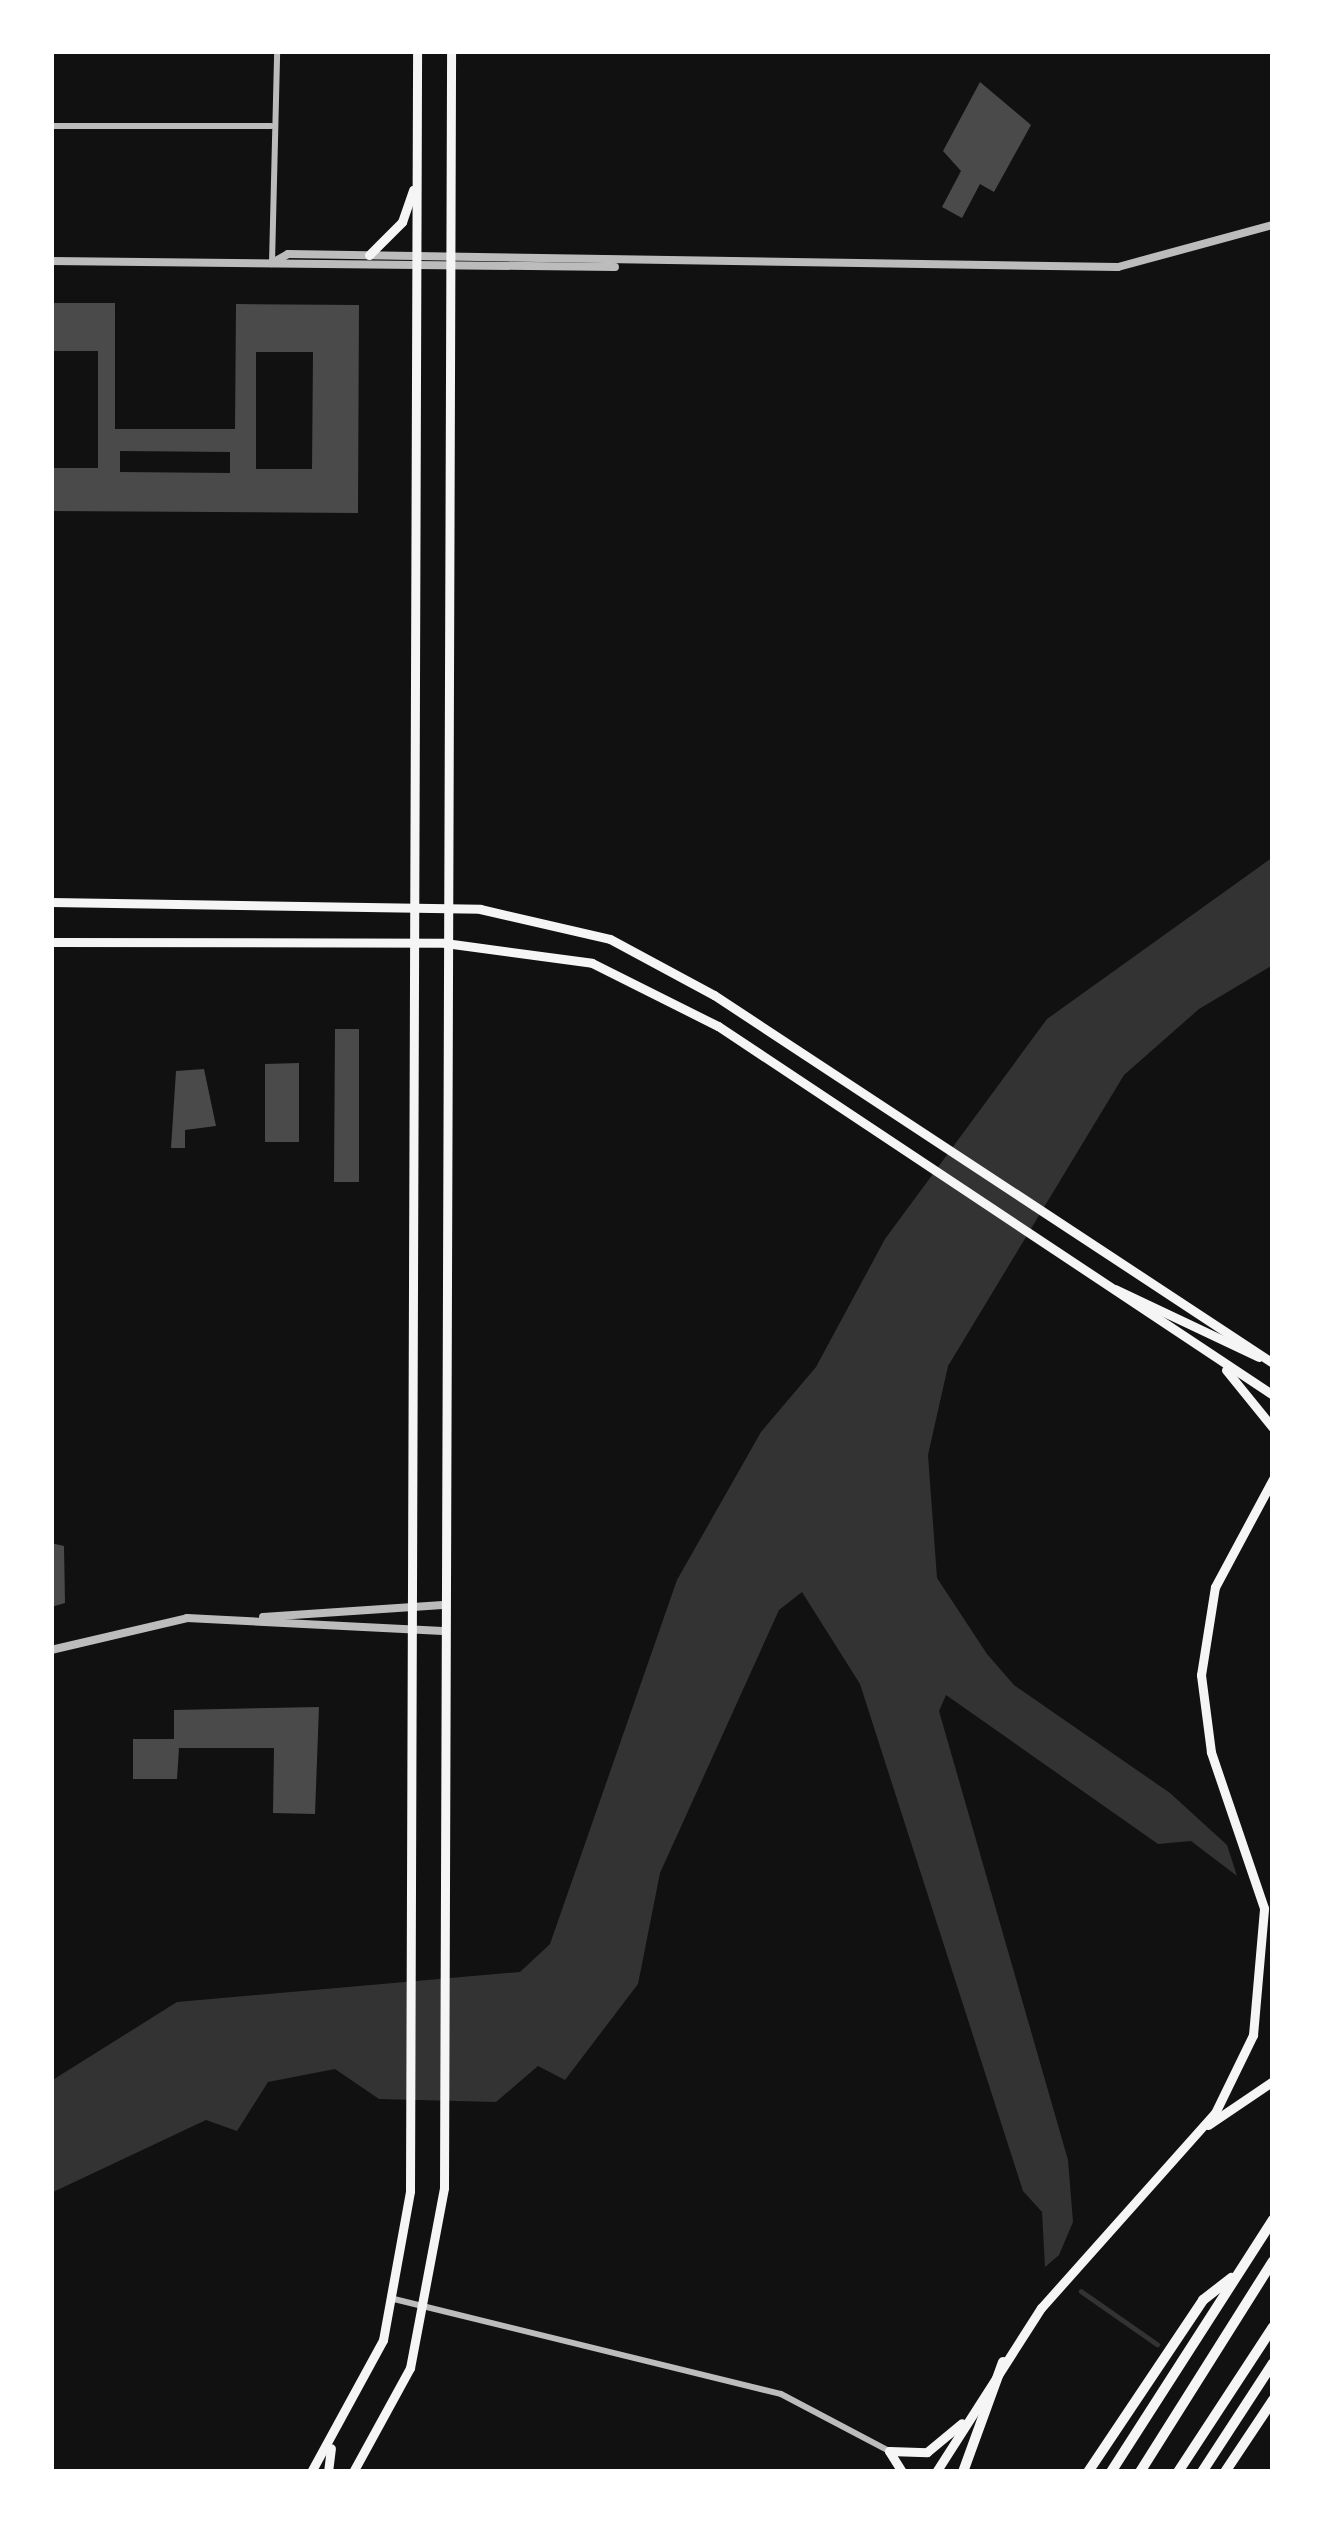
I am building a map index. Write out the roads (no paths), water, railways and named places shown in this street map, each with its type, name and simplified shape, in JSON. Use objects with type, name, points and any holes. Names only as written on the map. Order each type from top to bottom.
[{"type":"highway","points":[[1111,2472],[1273,2220]]},
{"type":"highway","points":[[1140,2472],[1273,2261]]},
{"type":"highway","points":[[1088,2472],[1203,2300],[1238,2273]]},
{"type":"highway","points":[[1178,2472],[1273,2327]]},
{"type":"highway","points":[[963,2472],[1003,2362]]},
{"type":"highway","points":[[1202,2472],[1273,2363]]},
{"type":"highway","points":[[1225,2472],[1273,2400]]},
{"type":"main road","points":[[311,2472],[331,2443],[394,2299],[411,2125],[408,1605],[416,51]]},
{"type":"main road","points":[[353,2472],[427,2311],[443,2127],[451,51]]},
{"type":"main road","points":[[369,255],[402,222],[417,179]]},
{"type":"main road","points":[[51,902],[446,908],[610,939],[918,1128],[1269,1360]]},
{"type":"main road","points":[[51,942],[445,943],[561,956],[646,986],[905,1148],[1273,1395]]},
{"type":"main road","points":[[1115,1289],[1269,1360]]},
{"type":"main road","points":[[1204,1350],[1273,1428]]},
{"type":"main road","points":[[936,2472],[1003,2362],[1205,2126],[1253,2035],[1267,1943],[1254,1860],[1206,1730],[1203,1642],[1227,1555],[1273,1478]]},
{"type":"main road","points":[[1205,2126],[1273,2081]]},
{"type":"main road","points":[[889,2451],[927,2452],[973,2411]]},
{"type":"main road","points":[[328,2472],[331,2443]]},
{"type":"main road","points":[[889,2451],[902,2472]]},
{"type":"street","points":[[272,263],[271,126],[277,51]]},
{"type":"street","points":[[51,126],[271,126]]},
{"type":"street","points":[[51,261],[272,263],[418,273],[617,267],[1118,267],[1273,225]]},
{"type":"street","points":[[272,263],[369,255],[617,267]]},
{"type":"street","points":[[51,1650],[136,1624],[443,1605]]},
{"type":"street","points":[[255,1618],[443,1631]]},
{"type":"street","points":[[394,2299],[427,2311],[767,2390],[889,2451]]},
{"type":"waterway","points":[[1081,2291],[1157,2344]]}]
